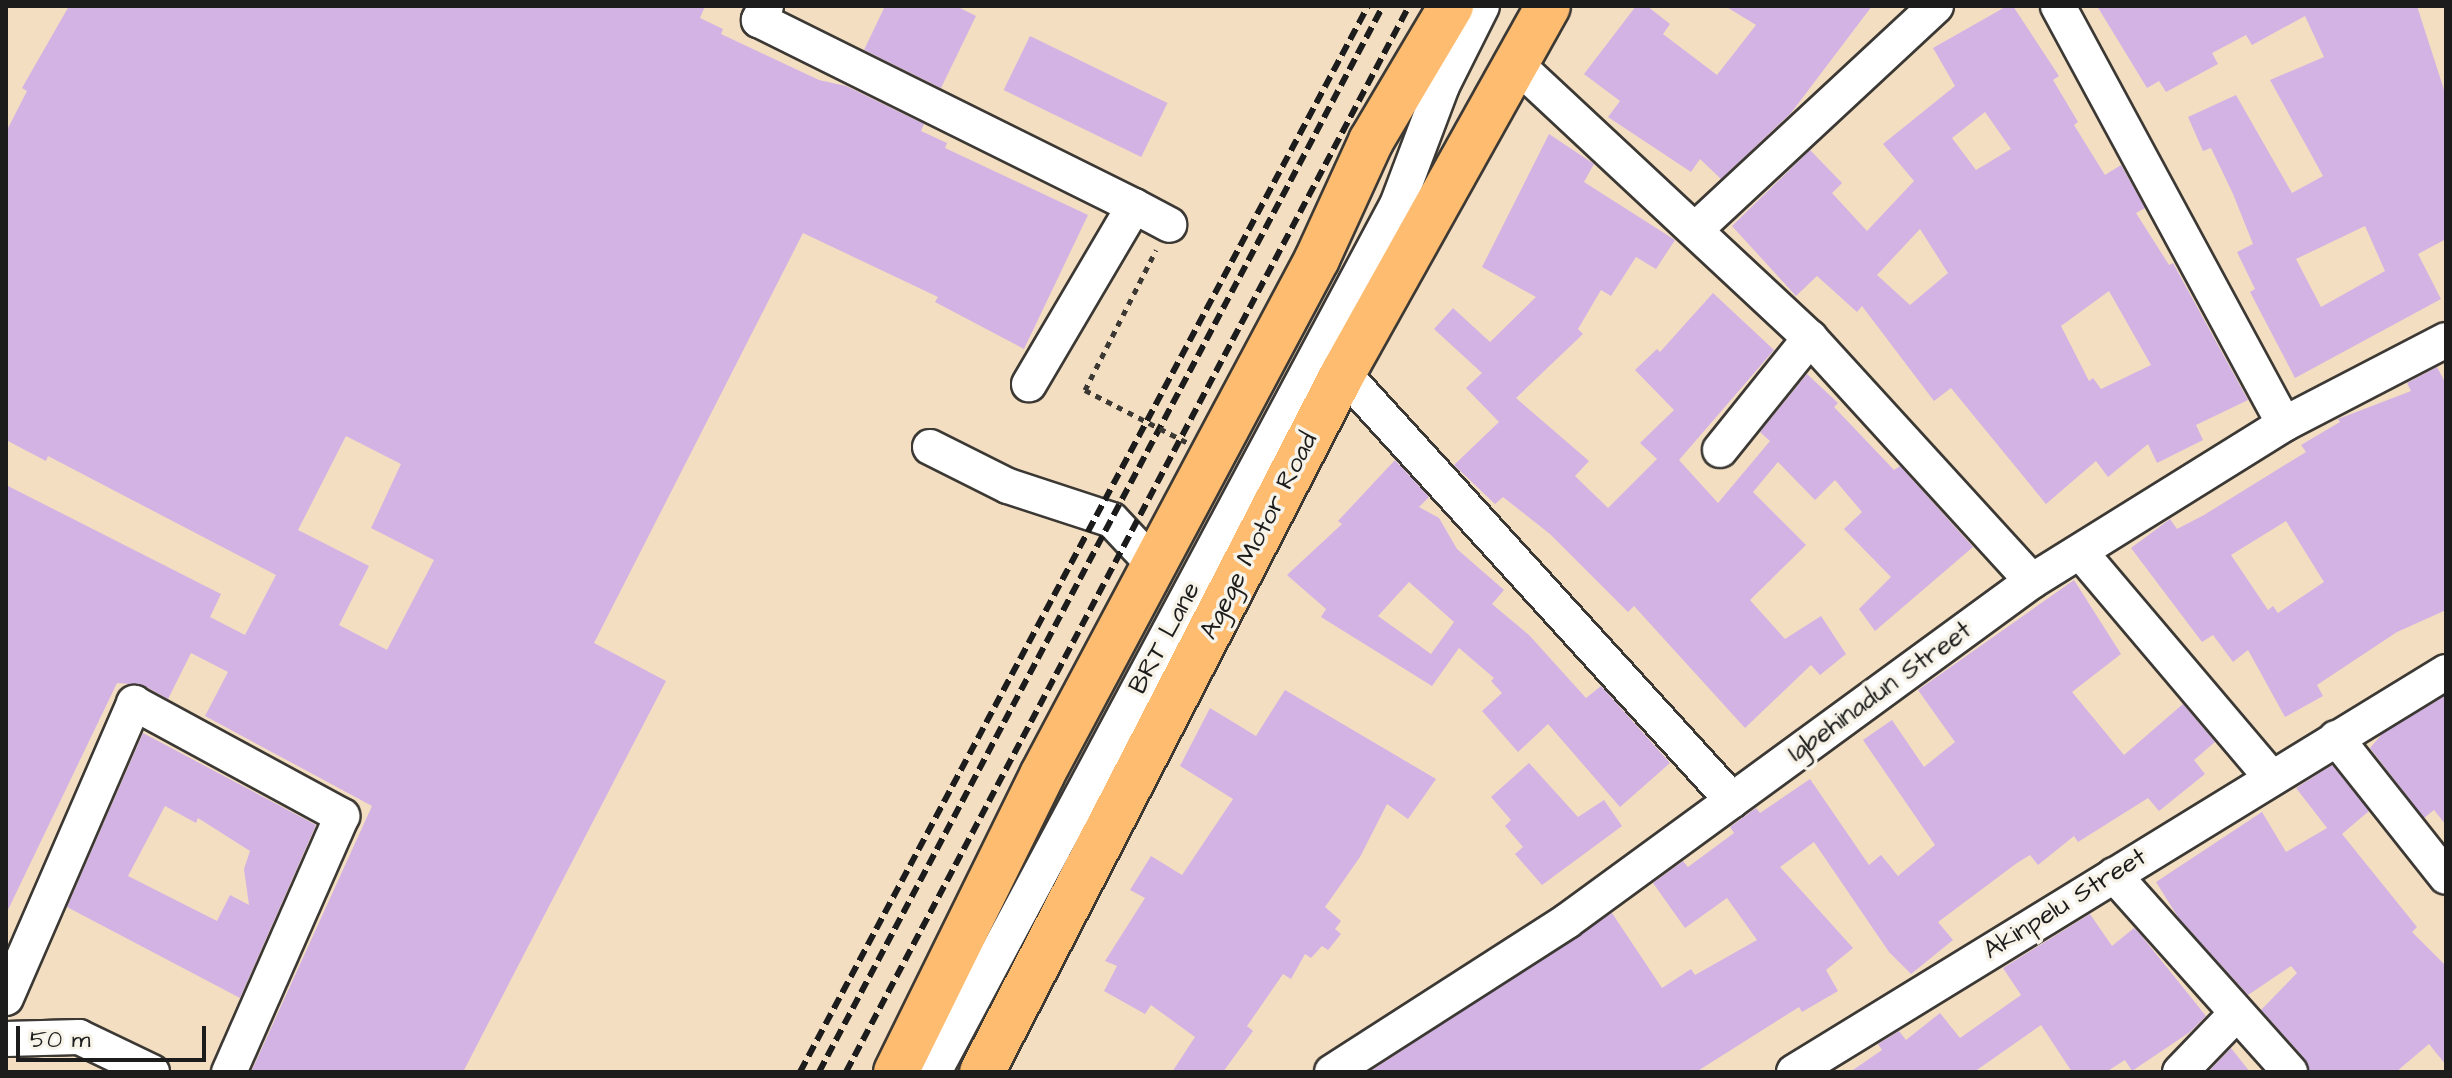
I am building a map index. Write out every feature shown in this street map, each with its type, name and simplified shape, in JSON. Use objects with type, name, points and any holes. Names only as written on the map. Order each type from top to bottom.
[{"type":"highway","points":[[896,1072],[1042,775],[1317,259],[1371,141],[1451,6]]},
{"type":"highway","name":"Agege Motor Road","points":[[982,1072],[1343,373],[1548,6]]},
{"type":"street","points":[[766,6],[759,20],[1169,225]]},
{"type":"street","name":"BRT Lane","points":[[934,1072],[1397,205],[1442,86],[1482,6]]},
{"type":"street","name":"BRT Lane","points":[[1397,205],[1454,131],[1523,6]]},
{"type":"street","points":[[1695,230],[1936,6]]},
{"type":"street","points":[[2058,6],[2284,424]]},
{"type":"street","points":[[1514,62],[1810,338],[2032,581]]},
{"type":"street","points":[[1029,384],[1134,206]]},
{"type":"street","points":[[1720,450],[1810,338]]},
{"type":"street","name":"Igbehinadun Street","points":[[1332,1072],[1567,921],[2032,581],[2284,424],[2446,340]]},
{"type":"street","points":[[1343,373],[1732,800]]},
{"type":"street","points":[[930,447],[1008,486],[1112,520],[1155,566]]},
{"type":"street","points":[[2081,553],[2270,776]]},
{"type":"street","name":"Akinpelu Street","points":[[1794,1072],[2270,776],[2446,672]]},
{"type":"street","points":[[6,998],[134,703],[342,816],[229,1072]]},
{"type":"street","points":[[2336,738],[2446,877]]},
{"type":"street","points":[[2114,875],[2235,1015],[2290,1072]]},
{"type":"street","points":[[2180,1072],[2235,1015]]},
{"type":"street","points":[[6,1039],[79,1037],[152,1072]]},
{"type":"path","points":[[1169,225],[1085,390],[1190,444]]},
{"type":"building","points":[[69,6],[705,6],[700,18],[723,29],[721,34],[819,80],[846,86],[924,124],[921,131],[947,143],[945,148],[1088,215],[1024,349],[935,302],[938,297],[803,233],[594,643],[666,681],[463,1072],[251,1072],[372,806],[205,716],[228,672],[191,653],[168,699],[143,685],[117,683],[6,914],[6,485],[221,594],[210,617],[245,635],[276,575],[48,456],[46,461],[6,440],[6,132],[27,91],[22,88]],"holes":[[[346,436],[401,464],[371,528],[434,560],[387,650],[339,625],[369,566],[298,530]]]},
{"type":"building","points":[[885,6],[956,6],[976,16],[941,88],[864,50]]},
{"type":"building","points":[[1636,6],[1647,6],[1670,24],[1663,34],[1717,75],[1756,25],[1725,6],[1872,6],[1791,113],[1721,179],[1700,159],[1691,172],[1608,117],[1620,101],[1584,74]]},
{"type":"building","points":[[2007,6],[2013,6],[2059,76],[2053,80],[2078,122],[2074,125],[2105,175],[2121,165],[2145,208],[2136,213],[2169,265],[2173,263],[2248,400],[2196,425],[2203,440],[2157,463],[2148,444],[2108,477],[2096,461],[2046,504],[1951,388],[1934,401],[1862,306],[1857,312],[1817,276],[1796,296],[1732,226],[1810,150],[1842,183],[1832,193],[1867,231],[1914,181],[1883,144],[1955,86],[1933,48]],"holes":[[[1985,112],[2011,149],[1976,170],[1952,138]],[[1920,229],[1948,273],[1910,305],[1877,275]],[[2109,291],[2151,365],[2101,389],[2093,378],[2089,381],[2061,326]]]},
{"type":"building","points":[[2097,6],[2417,6],[2446,96],[2446,239],[2418,254],[2441,299],[2295,378],[2250,292],[2255,289],[2237,252],[2253,244],[2211,148],[2203,151],[2188,117],[2236,95],[2292,193],[2323,176],[2270,80],[2324,57],[2305,16],[2252,45],[2246,35],[2212,53],[2218,64],[2166,92],[2159,81],[2147,88]],"holes":[[[2365,226],[2385,271],[2321,307],[2296,259]]]},
{"type":"building","points":[[1030,36],[1168,103],[1141,157],[1004,90]]},
{"type":"building","points":[[1549,134],[1594,164],[1584,182],[1675,240],[1656,269],[1636,257],[1611,296],[1601,290],[1578,329],[1583,334],[1516,398],[1589,461],[1575,476],[1608,508],[1657,459],[1640,443],[1674,410],[1635,370],[1657,349],[1660,352],[1713,293],[1774,350],[1679,460],[1718,503],[1770,441],[1760,432],[1807,374],[1838,403],[1834,407],[1894,470],[1900,466],[1973,547],[1875,631],[1859,609],[1891,577],[1844,529],[1862,512],[1835,480],[1815,500],[1778,462],[1753,492],[1806,545],[1750,600],[1785,639],[1821,616],[1846,654],[1820,675],[1811,665],[1745,728],[1634,606],[1628,612],[1550,534],[1503,497],[1495,504],[1454,465],[1499,422],[1466,388],[1482,373],[1434,329],[1453,308],[1490,342],[1536,297],[1482,267]]},
{"type":"building","points":[[2437,367],[2446,384],[2446,610],[2397,632],[2317,685],[2323,696],[2285,717],[2248,650],[2233,662],[2213,635],[2202,642],[2131,548],[2170,519],[2177,529],[2204,515],[2306,452],[2301,445],[2340,422],[2338,419],[2411,391],[2407,383]],"holes":[[[2286,521],[2324,582],[2278,613],[2273,606],[2268,610],[2231,555]]]},
{"type":"building","points":[[1395,460],[1429,497],[1419,507],[1439,518],[1457,549],[1504,590],[1492,604],[1529,635],[1586,698],[1601,686],[1670,763],[1620,807],[1548,724],[1518,752],[1482,711],[1502,693],[1491,681],[1494,678],[1459,648],[1432,686],[1321,617],[1326,609],[1287,575],[1342,524],[1338,521]],"holes":[[[1409,582],[1454,622],[1431,654],[1378,616]]]},
{"type":"building","points":[[2074,580],[2121,654],[2072,692],[2124,755],[2183,704],[2215,742],[2194,760],[2205,774],[2159,811],[2148,798],[2078,842],[2074,836],[2038,865],[2030,855],[2017,863],[1938,922],[1953,940],[1911,974],[1889,952],[1814,842],[1780,867],[1853,948],[1826,970],[1838,991],[1802,1012],[1799,1007],[1696,1072],[1369,1072],[1612,913],[1662,988],[1691,969],[1695,975],[1757,940],[1727,898],[1685,928],[1653,883],[1683,861],[1688,867],[1734,833],[1730,827],[1756,808],[1760,813],[1810,779],[1869,865],[1881,855],[1898,876],[1935,845],[1863,740],[1892,720],[1924,767],[1955,742],[1918,690]]},
{"type":"building","points":[[1285,690],[1436,779],[1408,819],[1387,804],[1360,857],[1325,907],[1341,921],[1335,929],[1341,934],[1328,950],[1322,946],[1311,958],[1305,954],[1291,979],[1283,974],[1247,1026],[1253,1031],[1223,1072],[1172,1072],[1195,1037],[1151,1005],[1145,1014],[1104,991],[1117,966],[1105,961],[1145,898],[1130,890],[1151,856],[1182,875],[1233,799],[1180,766],[1210,708],[1256,736]]},
{"type":"building","points":[[2446,695],[2446,825],[2434,810],[2424,818],[2370,748],[2382,734]]},
{"type":"building","points":[[143,733],[316,825],[240,998],[67,907]],"holes":[[[165,806],[196,823],[198,818],[250,851],[244,869],[249,905],[230,895],[217,921],[128,876]]]},
{"type":"building","points":[[1529,763],[1578,817],[1604,800],[1622,826],[1542,885],[1515,854],[1523,847],[1505,826],[1511,820],[1491,797]]},
{"type":"building","points":[[2332,765],[2369,811],[2342,834],[2417,927],[2412,932],[2446,966],[2446,1065],[2429,1044],[2396,1072],[2309,1072],[2305,1059],[2261,1010],[2297,973],[2291,966],[2248,995],[2178,917],[2156,882],[2262,812],[2286,852],[2327,828],[2296,788]]},
{"type":"building","points":[[2090,914],[2112,946],[2134,928],[2140,934],[2206,1016],[2190,1032],[2132,1071],[2125,1060],[2106,1072],[2072,1072],[2041,1025],[1974,1072],[1850,1072],[1882,1050],[1878,1044],[1899,1031],[1906,1040],[1940,1013],[1960,1038],[2021,995],[2003,968]]},
{"type":"building","points":[[2231,1048],[2250,1072],[2208,1072]]},
{"type":"railway","points":[[800,1072],[1368,6]]},
{"type":"railway","points":[[819,1072],[1383,6]]},
{"type":"railway","points":[[846,1072],[1409,6]]}]
